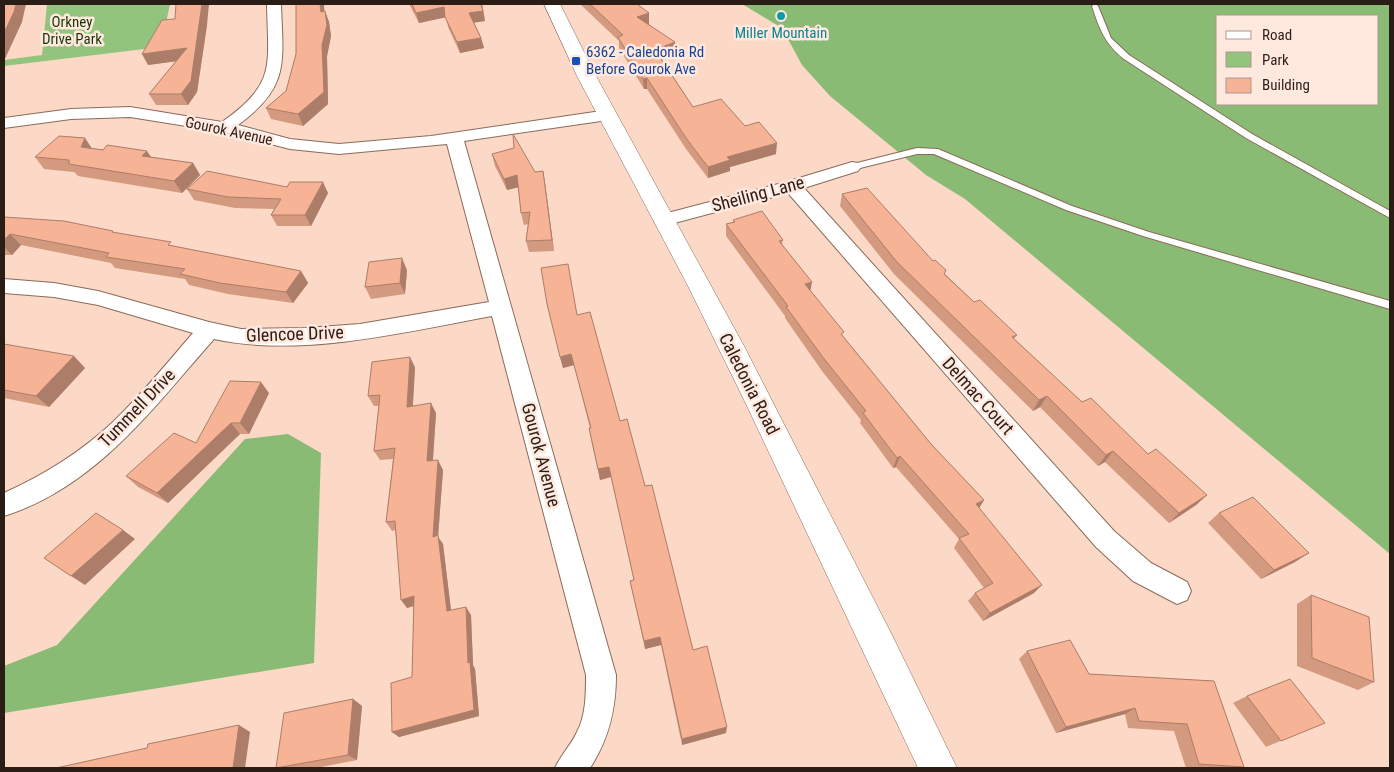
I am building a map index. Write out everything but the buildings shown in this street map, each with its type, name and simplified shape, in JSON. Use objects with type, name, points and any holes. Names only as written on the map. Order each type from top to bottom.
[{"type":"street","points":[[225,127],[249,110],[261,98],[273,77],[274,4]]},
{"type":"street","name":"Caledonia Road","points":[[552,4],[608,115],[708,302],[938,768]]},
{"type":"street","name":"Gourok Avenue","points":[[4,123],[71,114],[130,112],[225,127],[290,144],[339,149],[386,146],[608,115]]},
{"type":"street","name":"Gourok Avenue","points":[[454,137],[601,675],[602,701],[596,728],[583,754],[571,768]]},
{"type":"street","name":"Sheiling Lane","points":[[663,220],[792,186],[852,166]]},
{"type":"street","name":"Delmac Court","points":[[792,186],[1105,539],[1142,572],[1176,591]]},
{"type":"street","name":"Glencoe Drive","points":[[4,286],[54,290],[98,298],[209,330],[241,337],[272,338],[360,332],[501,307]]},
{"type":"street","name":"Tummell Drive","points":[[4,505],[57,478],[101,447],[123,427],[209,330]]},
{"type":"lane","points":[[1095,6],[1104,34],[1114,47],[1205,111],[1390,215]]},
{"type":"lane","points":[[852,166],[917,151],[935,151],[1069,208],[1146,234],[1390,305]]},
{"type":"green space","name":"Orkney Drive Park","points":[[47,4],[170,4],[161,47],[4,66],[4,60],[42,55]]},
{"type":"green space","points":[[742,4],[1390,4],[1390,554],[965,199],[926,175],[830,96],[802,65],[782,28]]},
{"type":"green space","points":[[288,434],[321,453],[314,663],[4,713],[4,666],[57,645],[245,439]]},
{"type":"place","name":"Miller Mountain","points":[[781,16]]},
{"type":"place","name":"6362 - Caledonia Rd Before Gourok Ave","points":[[576,61]]}]
